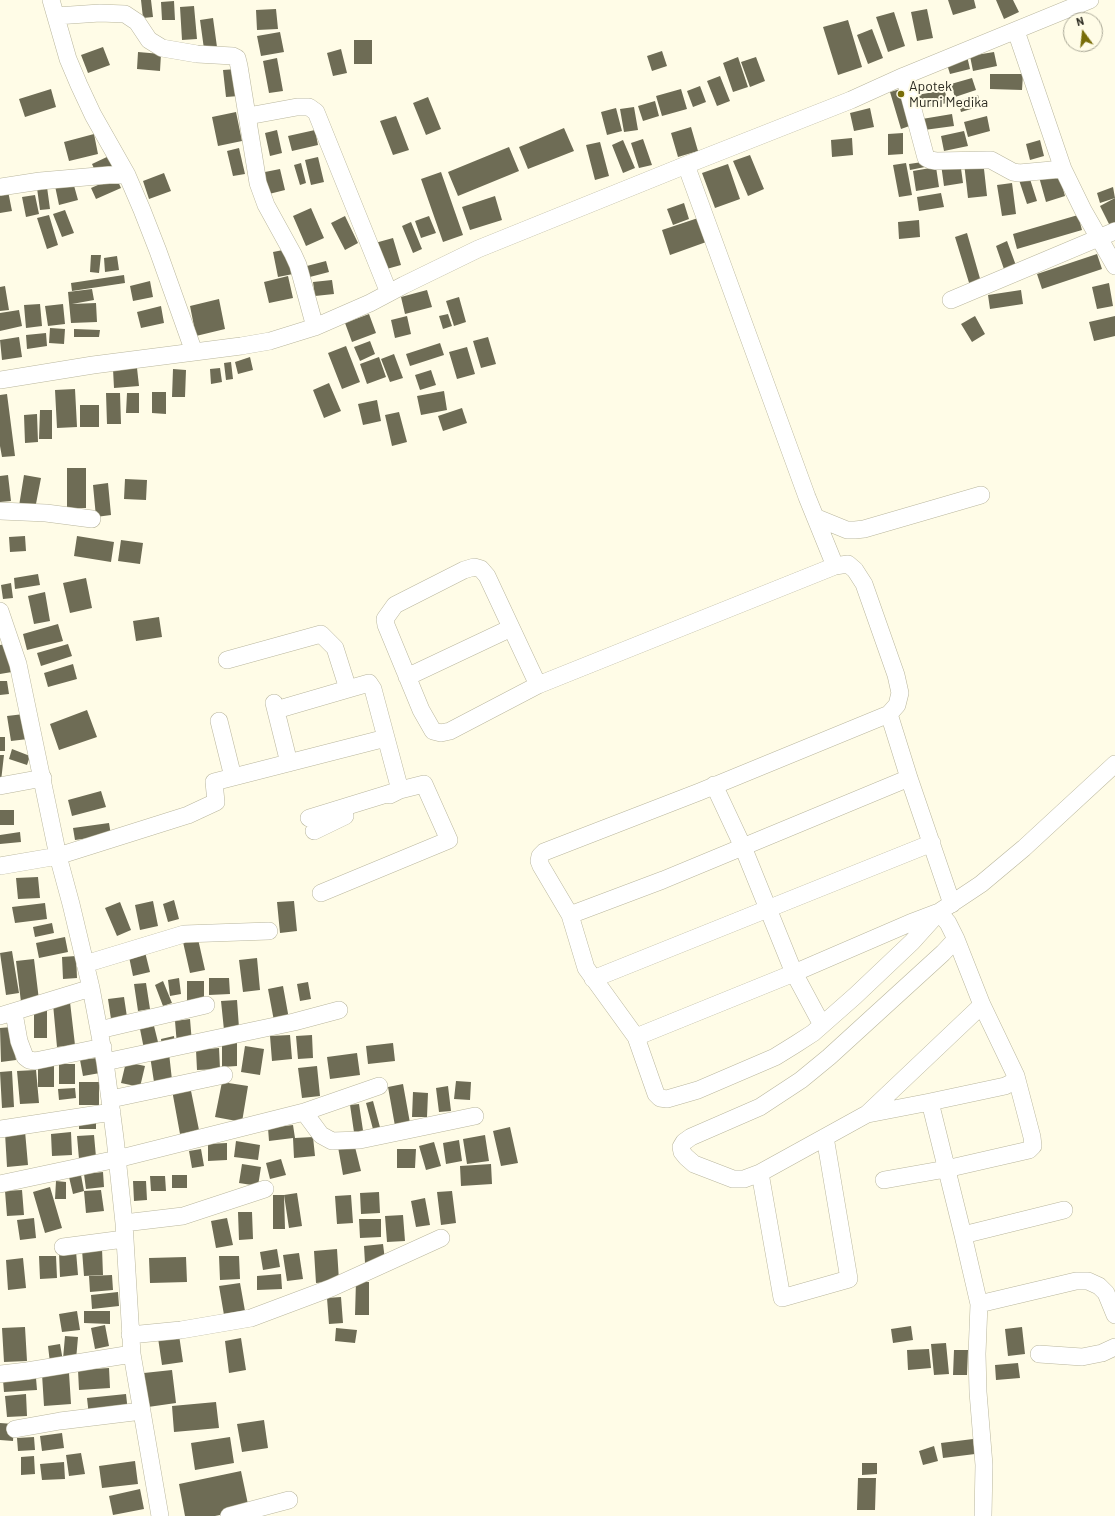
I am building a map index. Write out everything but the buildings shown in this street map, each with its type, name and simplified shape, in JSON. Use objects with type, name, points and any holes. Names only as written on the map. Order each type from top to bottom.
[{"type":"street","points":[[0,380],[93,365],[241,346],[270,341],[315,327],[370,303],[478,249],[844,103],[904,76],[1016,31],[1069,4],[1090,0]]},
{"type":"street","points":[[194,352],[158,251],[127,175],[93,115],[68,59],[53,8],[125,14],[137,22],[149,40],[162,48],[197,54],[233,56],[236,58],[239,66],[248,116],[258,183],[266,205],[298,266],[315,327]]},
{"type":"street","points":[[1016,31],[1063,170],[1098,238],[1115,266]]},
{"type":"street","points":[[904,76],[926,158],[936,161],[991,160],[1013,172],[1019,173],[1063,170]]},
{"type":"street","points":[[248,116],[297,107],[308,107],[316,112],[389,293]]},
{"type":"street","points":[[686,165],[815,517],[835,566]]},
{"type":"street","points":[[0,187],[40,181],[109,175],[127,175]]},
{"type":"street","points":[[951,300],[1115,231]]},
{"type":"street","points":[[815,517],[848,530],[864,529],[981,495]]},
{"type":"street","points":[[0,511],[46,513],[92,519]]},
{"type":"street","points":[[538,685],[487,576],[481,569],[474,567],[464,570],[395,605],[385,619],[386,625],[421,710],[433,731],[441,733],[450,731],[538,685],[835,566],[848,564],[855,570],[864,584],[896,675],[900,694],[897,706],[889,714],[544,852],[540,856],[543,871],[570,915],[586,968],[636,1037],[656,1094],[660,1098],[667,1099],[698,1090],[775,1056],[822,1026],[912,942],[1024,848],[1115,764]]},
{"type":"street","points":[[0,611],[18,664],[43,778],[58,856],[91,988],[104,1055],[112,1106],[124,1231],[132,1354],[160,1516]]},
{"type":"street","points":[[407,677],[511,628]]},
{"type":"street","points":[[227,660],[321,634],[335,648],[348,689]]},
{"type":"street","points":[[289,763],[275,707],[369,683],[373,689],[400,790]]},
{"type":"street","points":[[884,1180],[946,1169],[1029,1150],[1033,1146],[1016,1076],[982,1005],[945,914],[932,843],[909,778],[889,714]]},
{"type":"street","points":[[219,721],[233,777]]},
{"type":"street","points":[[0,866],[58,856],[188,815],[216,802],[214,782],[386,738]]},
{"type":"street","points":[[0,786],[43,778]]},
{"type":"street","points":[[570,915],[663,880],[909,778]]},
{"type":"street","points":[[312,824],[400,790],[424,784],[449,840],[321,893]]},
{"type":"street","points":[[714,785],[769,908],[794,973],[822,1026]]},
{"type":"street","points":[[593,979],[932,843]]},
{"type":"street","points":[[636,1037],[794,973],[910,923],[945,914]]},
{"type":"street","points":[[85,964],[184,934],[269,931]]},
{"type":"street","points":[[956,939],[943,953],[829,1057],[801,1080],[760,1107],[691,1137],[684,1142],[681,1147],[682,1152],[694,1164],[733,1179],[744,1179],[760,1173],[867,1114],[982,1005]]},
{"type":"street","points":[[91,988],[7,1015],[25,1056],[29,1060],[35,1061],[104,1055],[294,1022],[339,1010]]},
{"type":"street","points":[[99,1030],[206,1005]]},
{"type":"street","points":[[0,1128],[112,1106],[224,1075]]},
{"type":"street","points":[[867,1114],[1005,1086],[1014,1080],[1016,1076]]},
{"type":"street","points":[[0,1184],[117,1160],[304,1112],[379,1086]]},
{"type":"street","points":[[930,1102],[979,1304],[977,1369],[984,1465],[983,1516]]},
{"type":"street","points":[[304,1112],[321,1135],[332,1141],[360,1140],[475,1116]]},
{"type":"street","points":[[760,1173],[782,1298],[849,1279],[825,1137]]},
{"type":"street","points":[[63,1247],[183,1216],[265,1189]]},
{"type":"street","points":[[963,1235],[1064,1210]]},
{"type":"street","points":[[130,1335],[182,1330],[251,1318],[331,1288],[441,1238]]},
{"type":"street","points":[[979,1304],[1076,1281],[1088,1280],[1099,1286],[1106,1293],[1115,1315]]},
{"type":"street","points":[[1039,1354],[1082,1357],[1102,1353],[1115,1347]]},
{"type":"street","points":[[0,1374],[132,1354]]},
{"type":"street","points":[[15,1428],[142,1411]]},
{"type":"street","points":[[229,1516],[290,1500]]},
{"type":"place","name":"Apotek Murni Medika","points":[[901,94]]}]
